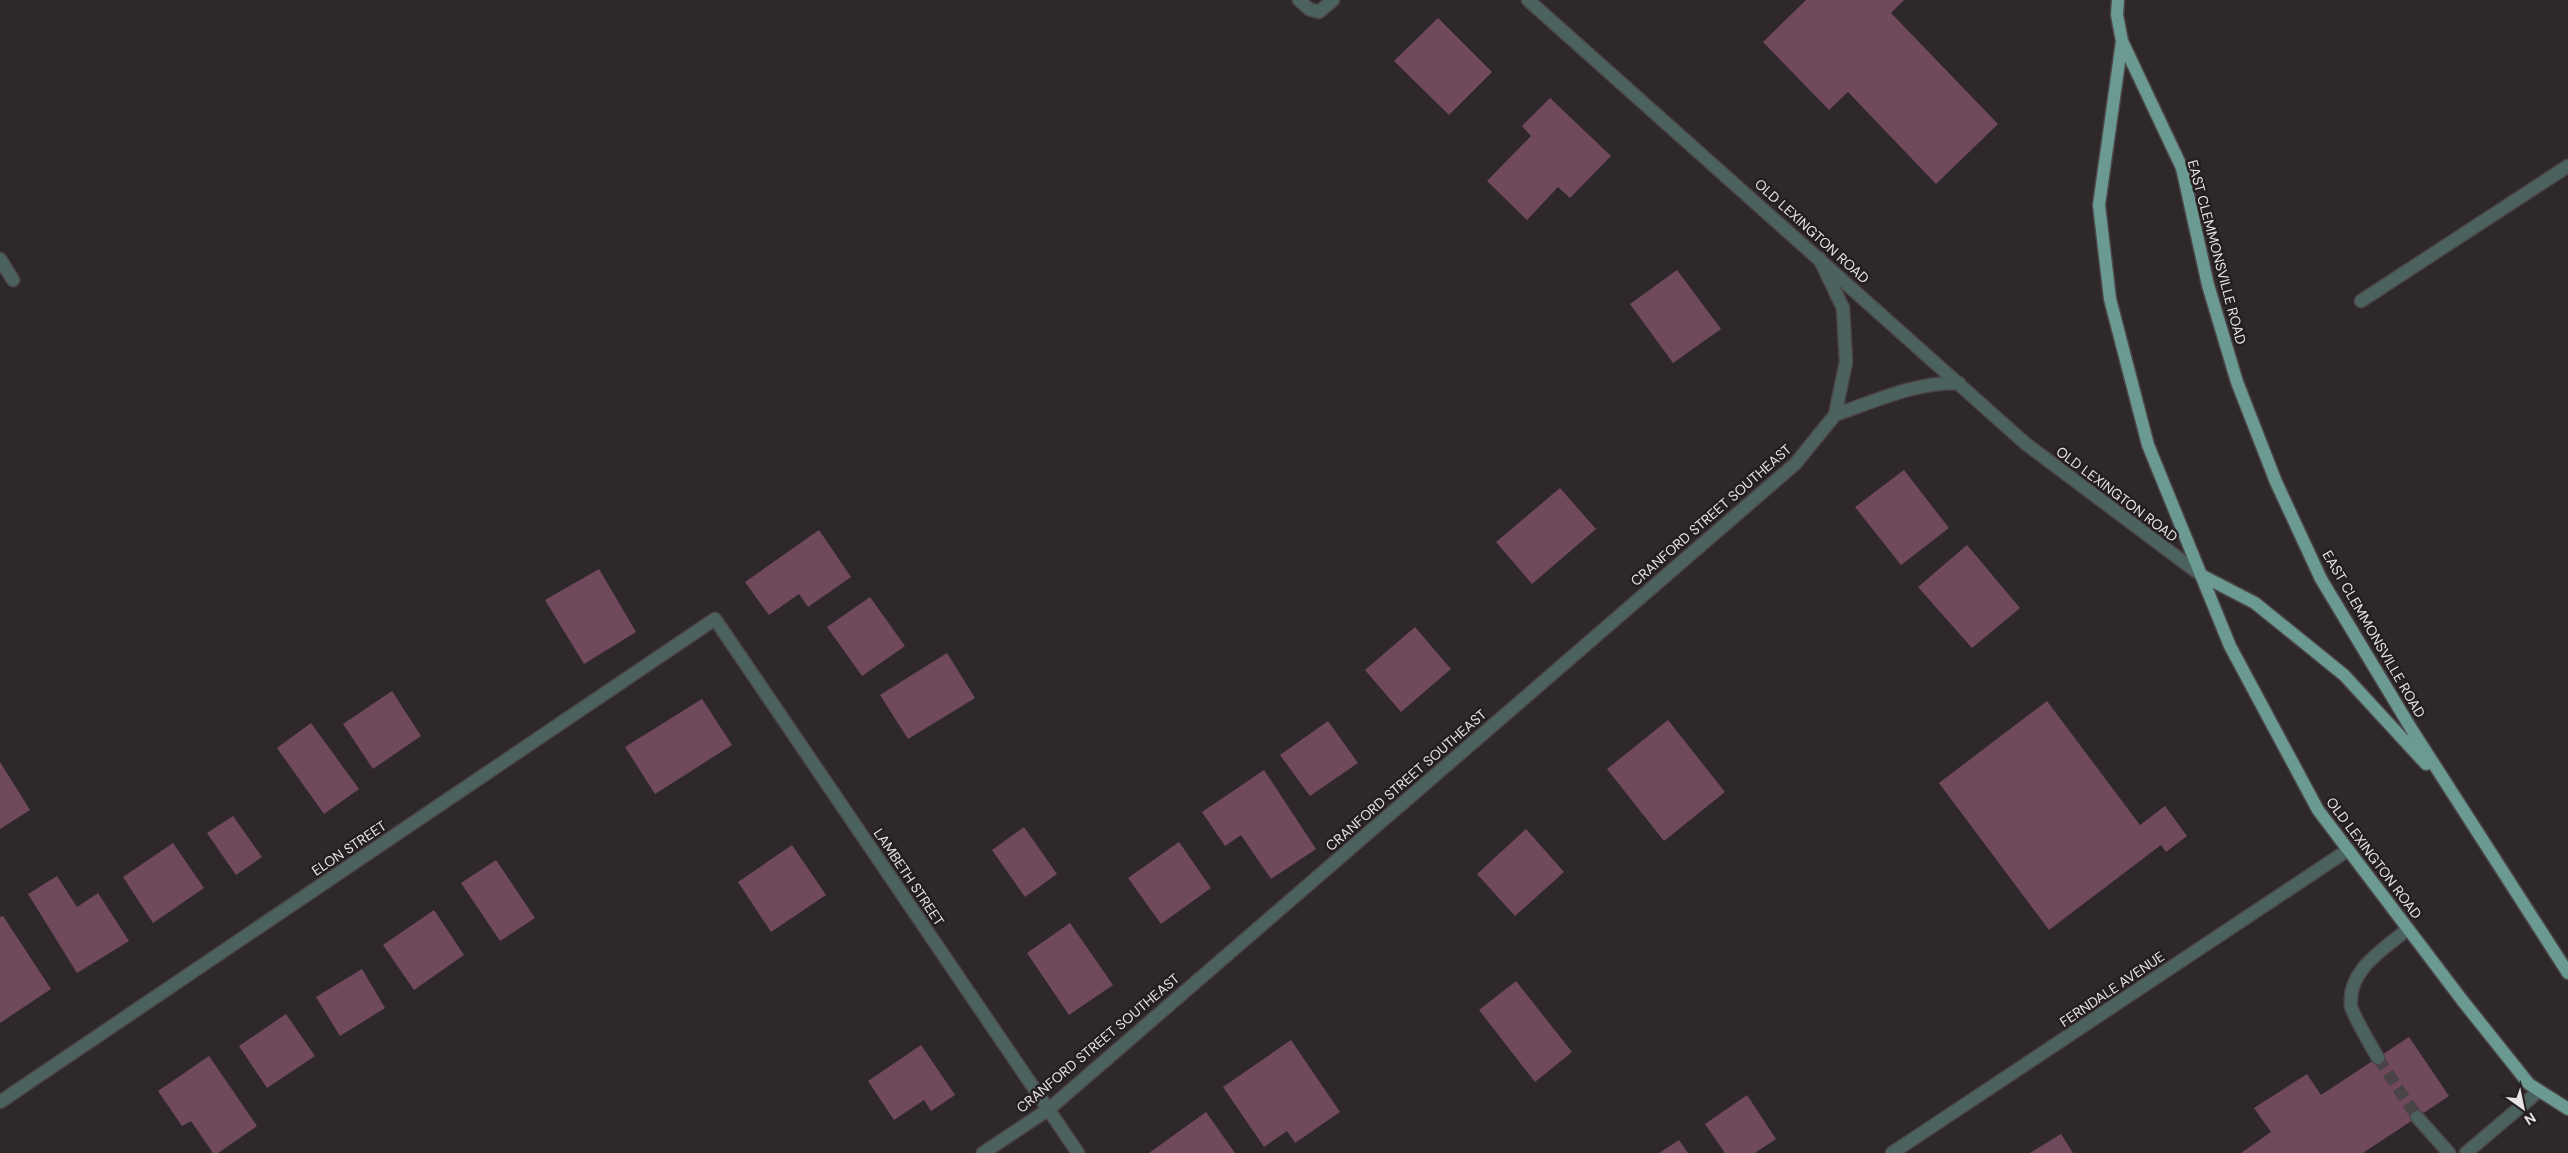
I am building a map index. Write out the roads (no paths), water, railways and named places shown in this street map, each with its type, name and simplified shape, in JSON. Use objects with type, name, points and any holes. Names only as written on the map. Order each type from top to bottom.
[{"type":"main road","name":"EAST CLEMMONSVILLE ROAD","points":[[2118,0],[2117,15],[2122,41],[2182,168],[2208,285],[2229,356],[2276,482],[2321,579],[2448,788]]},
{"type":"main road","name":"EAST CLEMMONSVILLE ROAD","points":[[2122,41],[2099,205],[2110,299],[2148,445],[2201,575]]},
{"type":"main road","points":[[2201,575],[2254,603],[2344,675],[2448,788],[2568,973]]},
{"type":"main road","name":"OLD LEXINGTON ROAD","points":[[2201,575],[2230,646],[2318,810],[2529,1084],[2568,1108]]},
{"type":"street","points":[[1299,0],[1309,9],[1319,12],[1333,0]]},
{"type":"street","name":"OLD LEXINGTON ROAD","points":[[1528,0],[2026,444],[2201,575]]},
{"type":"street","points":[[2361,301],[2568,166]]},
{"type":"street","name":"CRANFORD STREET SOUTHEAST","points":[[983,1153],[1049,1109],[1795,464],[1835,416],[1846,362],[1843,308],[1819,258]]},
{"type":"street","points":[[0,260],[13,280]]},
{"type":"street","name":"CRANFORD STREET SOUTHEAST","points":[[1835,416],[1895,393],[1943,383],[1959,383]]},
{"type":"street","name":"LAMBETH STREET","points":[[715,619],[1078,1153]]},
{"type":"street","name":"ELON STREET","points":[[0,1102],[715,619]]},
{"type":"street","name":"FERNDALE AVENUE","points":[[1892,1153],[2348,850]]},
{"type":"street","points":[[2378,1058],[2351,1007],[2354,984],[2364,965],[2408,929]]},
{"type":"street","points":[[2466,1153],[2539,1091]]},
{"type":"street","points":[[2417,1117],[2449,1153]]},
{"type":"tunnel","points":[[2378,1058],[2417,1117]]}]
